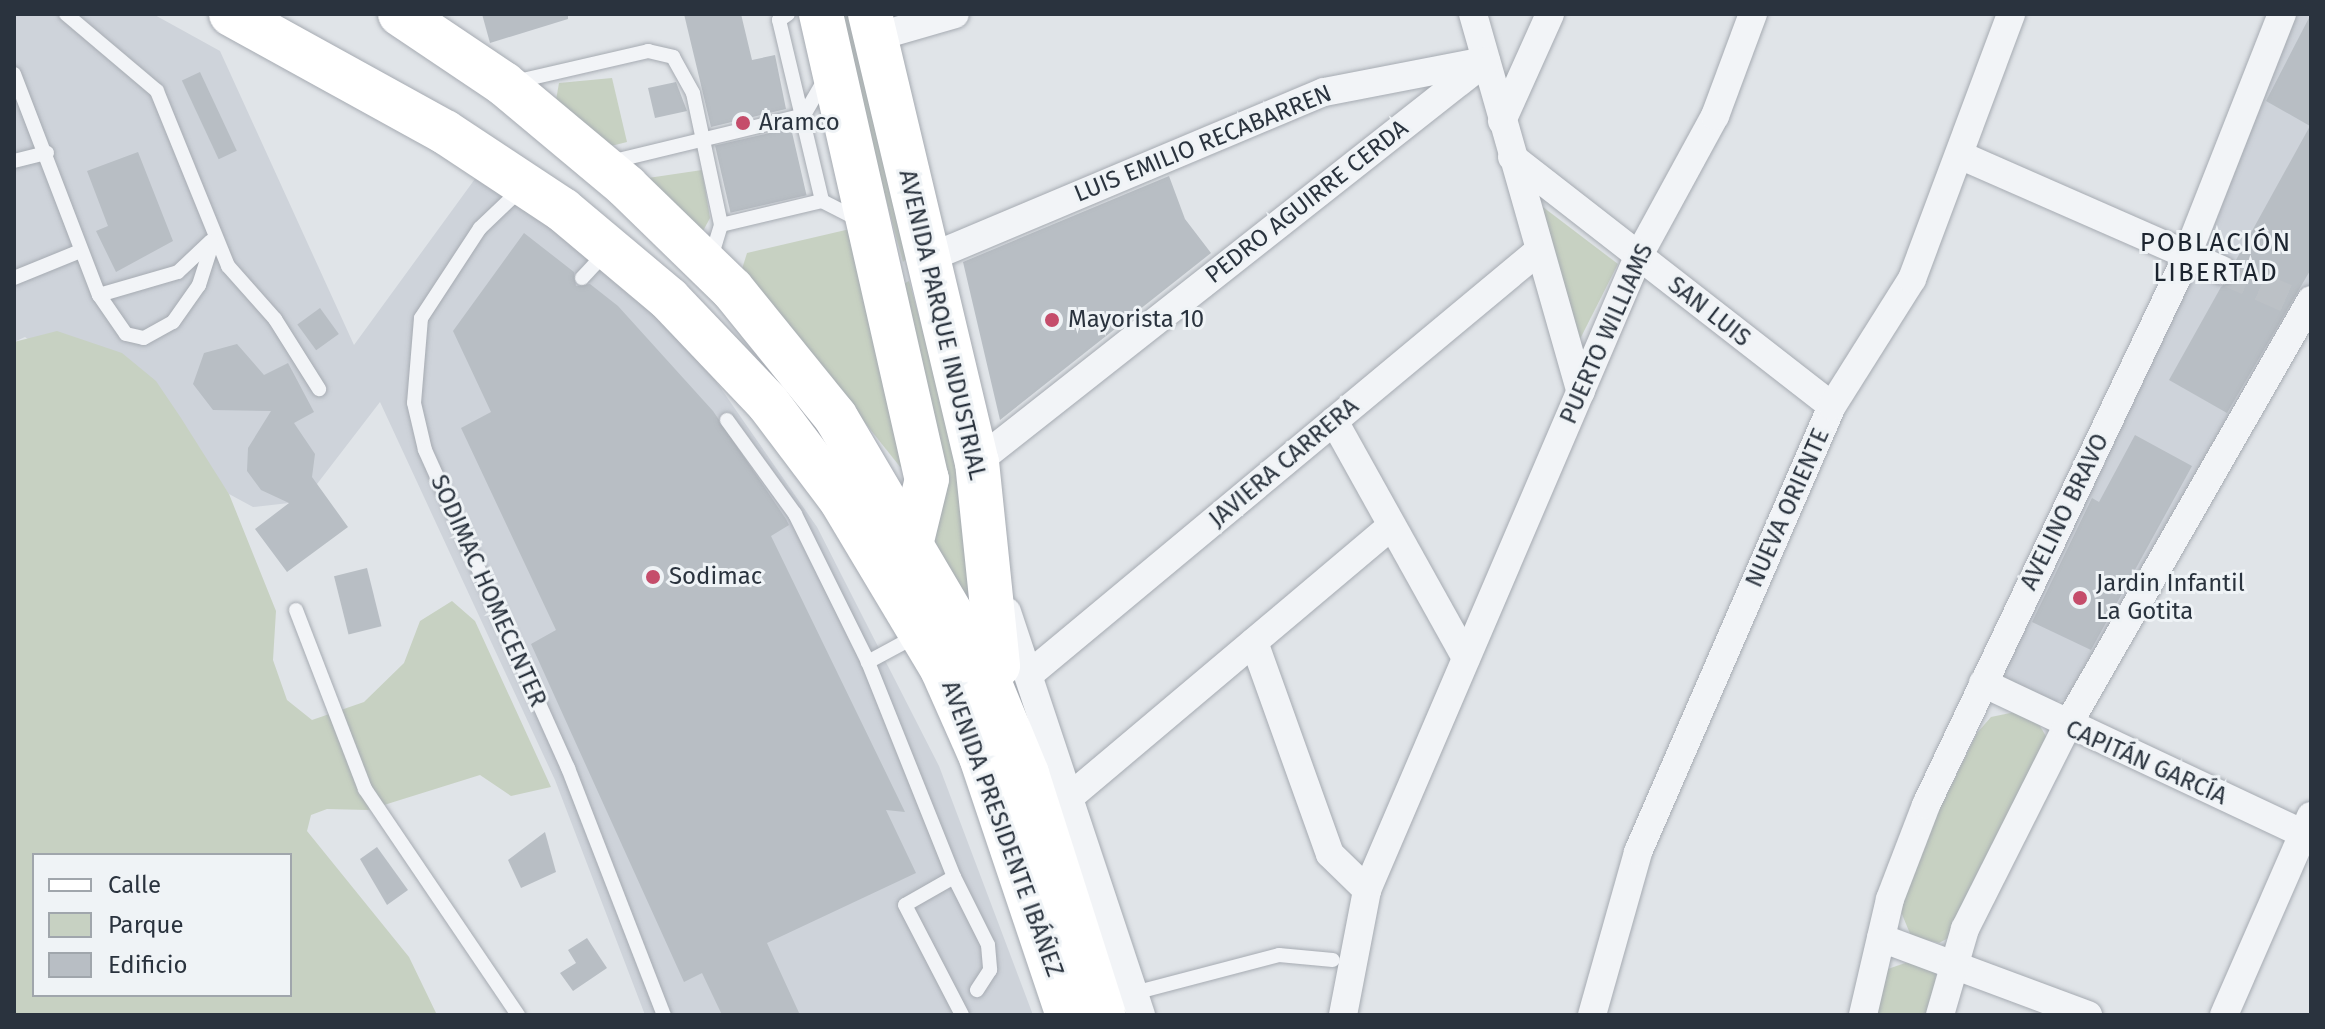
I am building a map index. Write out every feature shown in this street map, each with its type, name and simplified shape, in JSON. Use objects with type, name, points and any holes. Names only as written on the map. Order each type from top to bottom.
[{"type":"main road","name":"AVENIDA PRESIDENTE IBÁÑEZ","points":[[231,14],[526,183],[596,263],[768,403],[914,617],[977,747],[1068,1015]]},
{"type":"main road","name":"AVENIDA PARQUE INDUSTRIAL","points":[[821,14],[927,479],[913,538],[914,617]]},
{"type":"main road","name":"AVENIDA PRESIDENTE IBÁÑEZ","points":[[407,17],[504,84],[602,164],[714,245],[835,416],[913,538],[1012,733],[1127,1008]]},
{"type":"main road","name":"AVENIDA PARQUE INDUSTRIAL","points":[[873,26],[977,462],[988,614],[1012,733]]},
{"type":"main road","points":[[874,246],[906,276],[929,258]]},
{"type":"street","points":[[873,26],[955,14]]},
{"type":"street","points":[[1473,14],[1536,253],[1581,392]]},
{"type":"street","points":[[1502,121],[1550,14]]},
{"type":"street","name":"PUERTO WILLIAMS","points":[[1343,1015],[1367,890],[1638,257],[1715,116],[1753,14]]},
{"type":"street","name":"NUEVA ORIENTE","points":[[1592,1015],[1638,852],[1832,406],[1912,279],[1962,156],[2011,14]]},
{"type":"street","name":"AVELINO BRAVO","points":[[1863,1015],[1901,864],[1983,683],[2188,255],[2282,14]]},
{"type":"street","name":"LUIS EMILIO RECABARREN","points":[[929,258],[1324,92],[1486,61]]},
{"type":"street","name":"PEDRO AGUIRRE CERDA","points":[[977,462],[1486,61]]},
{"type":"street","points":[[1962,156],[2222,270]]},
{"type":"street","name":"SAN LUIS","points":[[1512,157],[1832,406]]},
{"type":"street","name":"JAVIERA CARRERA","points":[[1031,673],[1536,253]]},
{"type":"street","points":[[1940,1015],[1952,963],[2066,728],[2306,305]]},
{"type":"street","points":[[1334,421],[1389,528],[1466,658]]},
{"type":"street","points":[[977,462],[1004,603],[1072,795],[1127,1008]]},
{"type":"street","points":[[1072,795],[1389,528]]},
{"type":"street","points":[[1254,642],[1330,854],[1367,890]]},
{"type":"street","name":"CAPITÁN GARCÍA","points":[[1983,683],[2066,728],[2307,828]]},
{"type":"street","points":[[2224,1015],[2307,828]]},
{"type":"street","points":[[1881,938],[2088,1015]]},
{"type":"lane","points":[[66,14],[157,91],[198,178],[214,238],[319,389]]},
{"type":"lane","points":[[788,14],[779,20],[822,201],[874,246]]},
{"type":"lane","points":[[504,84],[662,51],[684,70],[704,141],[714,245],[822,201]]},
{"type":"lane","points":[[602,164],[804,115],[833,65]]},
{"type":"lane","points":[[14,74],[47,153],[80,251],[99,295],[126,334],[160,333],[199,285],[214,238]]},
{"type":"lane","points":[[14,161],[47,153]]},
{"type":"lane","name":"SODIMAC HOMECENTER","points":[[526,183],[480,228],[421,318],[414,403],[425,450],[568,768],[664,1015]]},
{"type":"lane","points":[[99,295],[178,272],[214,238]]},
{"type":"lane","points":[[14,278],[80,251]]},
{"type":"lane","points":[[727,420],[795,514],[868,662],[954,877],[988,945],[990,970],[977,990]]},
{"type":"lane","points":[[296,610],[365,789],[518,1015]]},
{"type":"lane","points":[[868,662],[914,617]]},
{"type":"lane","points":[[954,877],[905,905],[962,1015]]},
{"type":"lane","points":[[1127,1008],[1279,955],[1333,960]]},
{"type":"shaded area","name":"Sodimac","points":[[14,14],[153,14],[220,51],[354,345],[480,172],[601,260],[697,354],[817,527],[939,766],[1033,1015],[645,1015],[555,780],[380,402],[317,484],[289,503],[253,507],[229,494],[212,470],[25,337],[14,342]]},
{"type":"shaded area","points":[[2296,14],[2311,14],[2311,282],[2066,699],[2053,703],[2005,681],[2002,668],[2200,262]]},
{"type":"green space","points":[[836,14],[857,14],[908,257],[903,262]]},
{"type":"green space","points":[[612,78],[627,142],[611,146],[556,100],[559,83]]},
{"type":"green space","points":[[702,170],[710,218],[703,231],[648,178]]},
{"type":"green space","points":[[1539,204],[1618,264],[1579,341]]},
{"type":"green space","points":[[850,229],[904,465],[901,468],[742,269],[747,253]]},
{"type":"green space","points":[[909,281],[965,482],[983,630],[934,548],[901,285]]},
{"type":"green space","points":[[57,331],[122,353],[156,381],[229,494],[276,611],[273,660],[287,700],[312,720],[364,702],[404,663],[420,621],[452,601],[475,621],[551,787],[511,796],[480,775],[368,810],[327,809],[311,815],[307,831],[409,957],[437,1015],[14,1015],[14,342]]},
{"type":"green space","points":[[2015,712],[2037,721],[2047,738],[1954,935],[1939,943],[1911,936],[1899,907],[1928,833],[1977,733],[1991,717]]},
{"type":"green space","points":[[1908,962],[1936,973],[1932,1015],[1874,1015],[1885,970]]},
{"type":"building","points":[[482,14],[568,14],[568,19],[490,43]]},
{"type":"building","points":[[684,14],[741,14],[752,60],[775,55],[786,109],[711,127]]},
{"type":"building","points":[[2311,14],[2311,269],[2227,413],[2169,380],[2221,287],[2237,278],[2236,260],[2310,126],[2266,101]]},
{"type":"building","points":[[200,72],[237,151],[219,159],[182,80]]},
{"type":"building","points":[[676,82],[687,111],[655,118],[648,88]]},
{"type":"building","points":[[791,128],[807,195],[731,213],[715,146]]},
{"type":"building","points":[[138,152],[173,241],[116,272],[96,231],[108,226],[87,171]]},
{"type":"building","name":"Mayorista 10","points":[[1169,176],[1185,219],[1211,253],[1000,420],[963,262]]},
{"type":"building","name":"Sodimac","points":[[524,233],[574,272],[576,286],[590,284],[618,306],[713,411],[786,519],[789,525],[771,536],[905,812],[886,810],[916,873],[767,943],[800,1015],[722,1015],[702,973],[684,982],[531,644],[556,630],[461,428],[491,412],[453,331]]},
{"type":"building","points":[[320,308],[339,334],[316,350],[297,324]]},
{"type":"building","points":[[237,344],[264,375],[288,363],[314,412],[294,423],[315,454],[312,477],[348,527],[287,572],[255,529],[289,503],[261,490],[247,471],[248,448],[271,411],[213,410],[193,384],[204,353]]},
{"type":"building","name":"Jardin Infantil La Gotita","points":[[2135,435],[2192,466],[2091,650],[2032,622],[2092,498],[2099,502]]},
{"type":"building","points":[[367,568],[382,626],[349,634],[334,576]]},
{"type":"building","points":[[545,832],[556,872],[521,888],[508,860]]},
{"type":"building","points":[[377,847],[408,890],[387,905],[360,859]]},
{"type":"building","points":[[587,938],[607,968],[573,991],[560,973],[576,963],[568,950]]},
{"type":"tunnel","points":[[2222,270],[2295,302]]},
{"type":"place","name":"Aramco","points":[[743,123]]},
{"type":"place","name":"Mayorista 10","points":[[1052,320]]},
{"type":"place","name":"Sodimac","points":[[653,577]]},
{"type":"place","name":"Jardin Infantil La Gotita","points":[[2080,598]]},
{"type":"district","name":"POBLACIÓN LIBERTAD","points":[[2216,258]]}]
